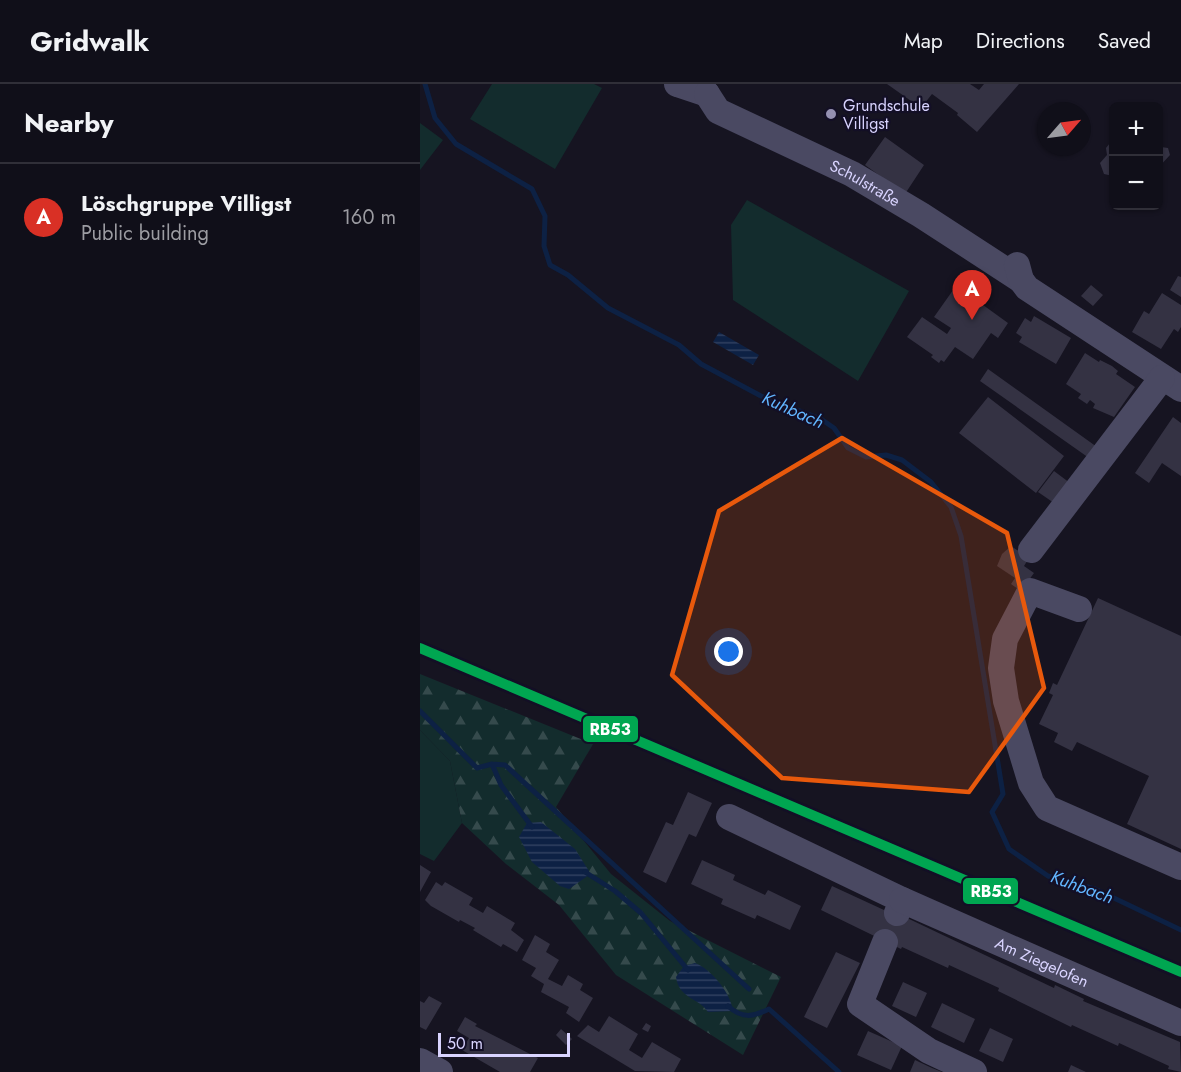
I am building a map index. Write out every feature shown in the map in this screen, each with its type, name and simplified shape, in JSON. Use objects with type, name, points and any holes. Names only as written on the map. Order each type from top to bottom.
[{"type":"street","points":[[677,84],[710,89]]},
{"type":"street","name":"Schulstraße","points":[[710,89],[718,111],[852,174],[921,214],[1019,272],[1027,288],[1174,379]]},
{"type":"street","points":[[1031,550],[1174,379]]},
{"type":"street","points":[[1079,609],[1030,591],[1005,639],[1001,668],[1006,701],[1031,783],[1047,808],[1181,867]]},
{"type":"street","name":"Am Ziegelofen","points":[[729,818],[900,907],[1181,1023]]},
{"type":"street","points":[[885,942],[860,1004],[929,1051],[974,1072]]},
{"type":"street","points":[[420,1060],[440,1072]]},
{"type":"highlighted area","points":[[842,438],[1007,533],[1044,688],[969,792],[782,778],[672,675],[719,511]]},
{"type":"green space","points":[[492,84],[594,84],[602,88],[555,169],[470,119]]},
{"type":"green space","points":[[420,123],[443,140],[420,170]]},
{"type":"green space","points":[[747,200],[909,291],[858,381],[733,300],[731,225]]},
{"type":"green space","points":[[420,674],[593,744],[556,807],[611,874],[670,921],[781,977],[743,1055],[616,975],[559,905],[506,864],[462,823],[450,761],[420,730]]},
{"type":"green space","points":[[420,730],[450,761],[462,823],[434,861],[420,854]]},
{"type":"water","points":[[719,332],[759,355],[753,365],[713,342]]},
{"type":"water","points":[[541,822],[575,849],[589,871],[589,875],[569,889],[560,886],[532,862],[519,837],[527,823]]},
{"type":"water","points":[[695,963],[707,970],[719,982],[733,1011],[708,1012],[681,990],[676,977],[684,966]]},
{"type":"building","points":[[887,84],[970,84],[979,90],[984,84],[1019,84],[977,132],[957,115],[958,113],[932,94],[921,108]]},
{"type":"building","points":[[885,137],[924,165],[905,194],[865,165]]},
{"type":"building","points":[[1109,144],[1109,175],[1104,174],[1100,163],[1107,155],[1106,148]]},
{"type":"building","points":[[1163,147],[1168,148],[1170,155],[1163,163]]},
{"type":"building","points":[[963,276],[979,287],[972,297],[1008,323],[998,338],[991,333],[973,359],[955,347],[944,362],[941,360],[939,363],[931,357],[933,355],[907,337],[922,317],[947,334],[951,328],[934,317]]},
{"type":"building","points":[[1178,276],[1181,277],[1181,297],[1170,290]]},
{"type":"building","points":[[1091,285],[1103,295],[1093,306],[1081,296]]},
{"type":"building","points":[[1162,293],[1181,305],[1181,327],[1178,332],[1174,329],[1161,349],[1132,332],[1144,311],[1149,314]]},
{"type":"building","points":[[1034,316],[1071,338],[1056,364],[1019,342],[1022,337],[1016,333],[1025,318],[1031,322]]},
{"type":"building","points":[[1085,353],[1099,362],[1100,360],[1112,366],[1118,371],[1116,374],[1135,387],[1114,417],[1093,408],[1095,404],[1090,400],[1087,404],[1078,398],[1081,394],[1066,384]]},
{"type":"building","points":[[988,369],[1097,447],[1089,458],[980,381]]},
{"type":"building","points":[[988,397],[1064,456],[1036,493],[959,433]]},
{"type":"building","points":[[1173,417],[1181,423],[1181,476],[1162,463],[1149,483],[1135,473]]},
{"type":"building","points":[[1054,471],[1070,483],[1054,503],[1038,492]]},
{"type":"building","points":[[1011,546],[1029,558],[1024,566],[1034,573],[1021,591],[1011,584],[1015,578],[997,566],[1002,554]]},
{"type":"building","points":[[1098,598],[1181,636],[1181,849],[1127,824],[1149,776],[1077,742],[1072,751],[1054,742],[1058,733],[1039,724],[1053,695],[1049,693],[1053,683],[1057,685]]},
{"type":"building","points":[[688,792],[712,803],[696,837],[689,834],[666,883],[643,872],[666,822],[673,825]]},
{"type":"building","points":[[702,860],[735,875],[733,880],[765,895],[768,890],[801,906],[790,930],[757,915],[755,919],[721,904],[723,899],[691,884]]},
{"type":"building","points":[[420,865],[431,872],[420,892]]},
{"type":"building","points":[[436,882],[442,886],[445,882],[473,898],[469,905],[483,913],[487,906],[515,923],[511,930],[524,940],[517,952],[503,944],[501,947],[473,930],[475,928],[431,906],[425,900]]},
{"type":"building","points":[[832,886],[884,910],[886,908],[1054,988],[1055,985],[1084,999],[1083,1001],[1180,1042],[1181,1072],[1168,1069],[1169,1066],[1119,1043],[1118,1046],[1072,1025],[1071,1027],[998,991],[999,988],[949,965],[948,968],[902,947],[901,949],[821,910]]},
{"type":"building","points":[[535,935],[550,944],[546,952],[559,960],[548,979],[562,986],[568,975],[583,984],[580,990],[593,998],[579,1022],[566,1013],[569,1007],[541,992],[544,984],[531,976],[536,968],[522,960]]},
{"type":"building","points":[[836,952],[860,963],[827,1028],[804,1017]]},
{"type":"building","points":[[903,982],[927,993],[916,1017],[892,1006]]},
{"type":"building","points":[[429,996],[442,1003],[426,1030],[420,1027],[420,1001],[424,1003]]},
{"type":"building","points":[[942,1003],[975,1019],[964,1043],[931,1027]]},
{"type":"building","points":[[609,1016],[638,1034],[629,1050],[642,1058],[652,1042],[681,1059],[674,1072],[635,1071],[577,1036],[588,1025],[599,1032]]},
{"type":"building","points":[[465,1017],[477,1024],[475,1026],[538,1058],[530,1072],[500,1072],[462,1050],[469,1038],[457,1031]]},
{"type":"building","points":[[646,1023],[651,1026],[648,1032],[642,1029]]},
{"type":"building","points":[[990,1028],[1013,1039],[1003,1062],[979,1051]]},
{"type":"building","points":[[561,1029],[572,1039],[566,1045],[556,1035]]},
{"type":"building","points":[[868,1031],[902,1046],[891,1070],[857,1055]]},
{"type":"building","points":[[915,1060],[932,1068],[942,1072],[910,1072]]},
{"type":"building","points":[[1071,1065],[1086,1072],[1068,1072]]},
{"type":"waterway","name":"Kuhbach","points":[[425,84],[435,118],[456,144],[532,189],[545,216],[544,246],[550,265],[568,275],[608,308],[679,345],[701,364],[761,396],[821,419],[834,428],[848,448],[866,457],[886,455],[902,460],[931,482],[951,507],[961,536],[1003,794],[992,812],[1009,849],[1048,876],[1095,889],[1181,930]]},
{"type":"waterway","points":[[420,711],[477,768],[492,764],[501,785],[532,827]]},
{"type":"waterway","points":[[492,764],[505,765],[749,989]]},
{"type":"waterway","points":[[585,872],[615,891],[641,913],[688,970]]},
{"type":"waterway","points":[[728,1006],[743,1015],[758,1014],[769,1009],[839,1072]]},
{"type":"transit line","name":"RB53","points":[[420,648],[1181,972]]},
{"type":"place","name":"Grundschule Villigst","points":[[831,114]]},
{"type":"place","name":"Löschgruppe Villigst","points":[[972,320]]}]
